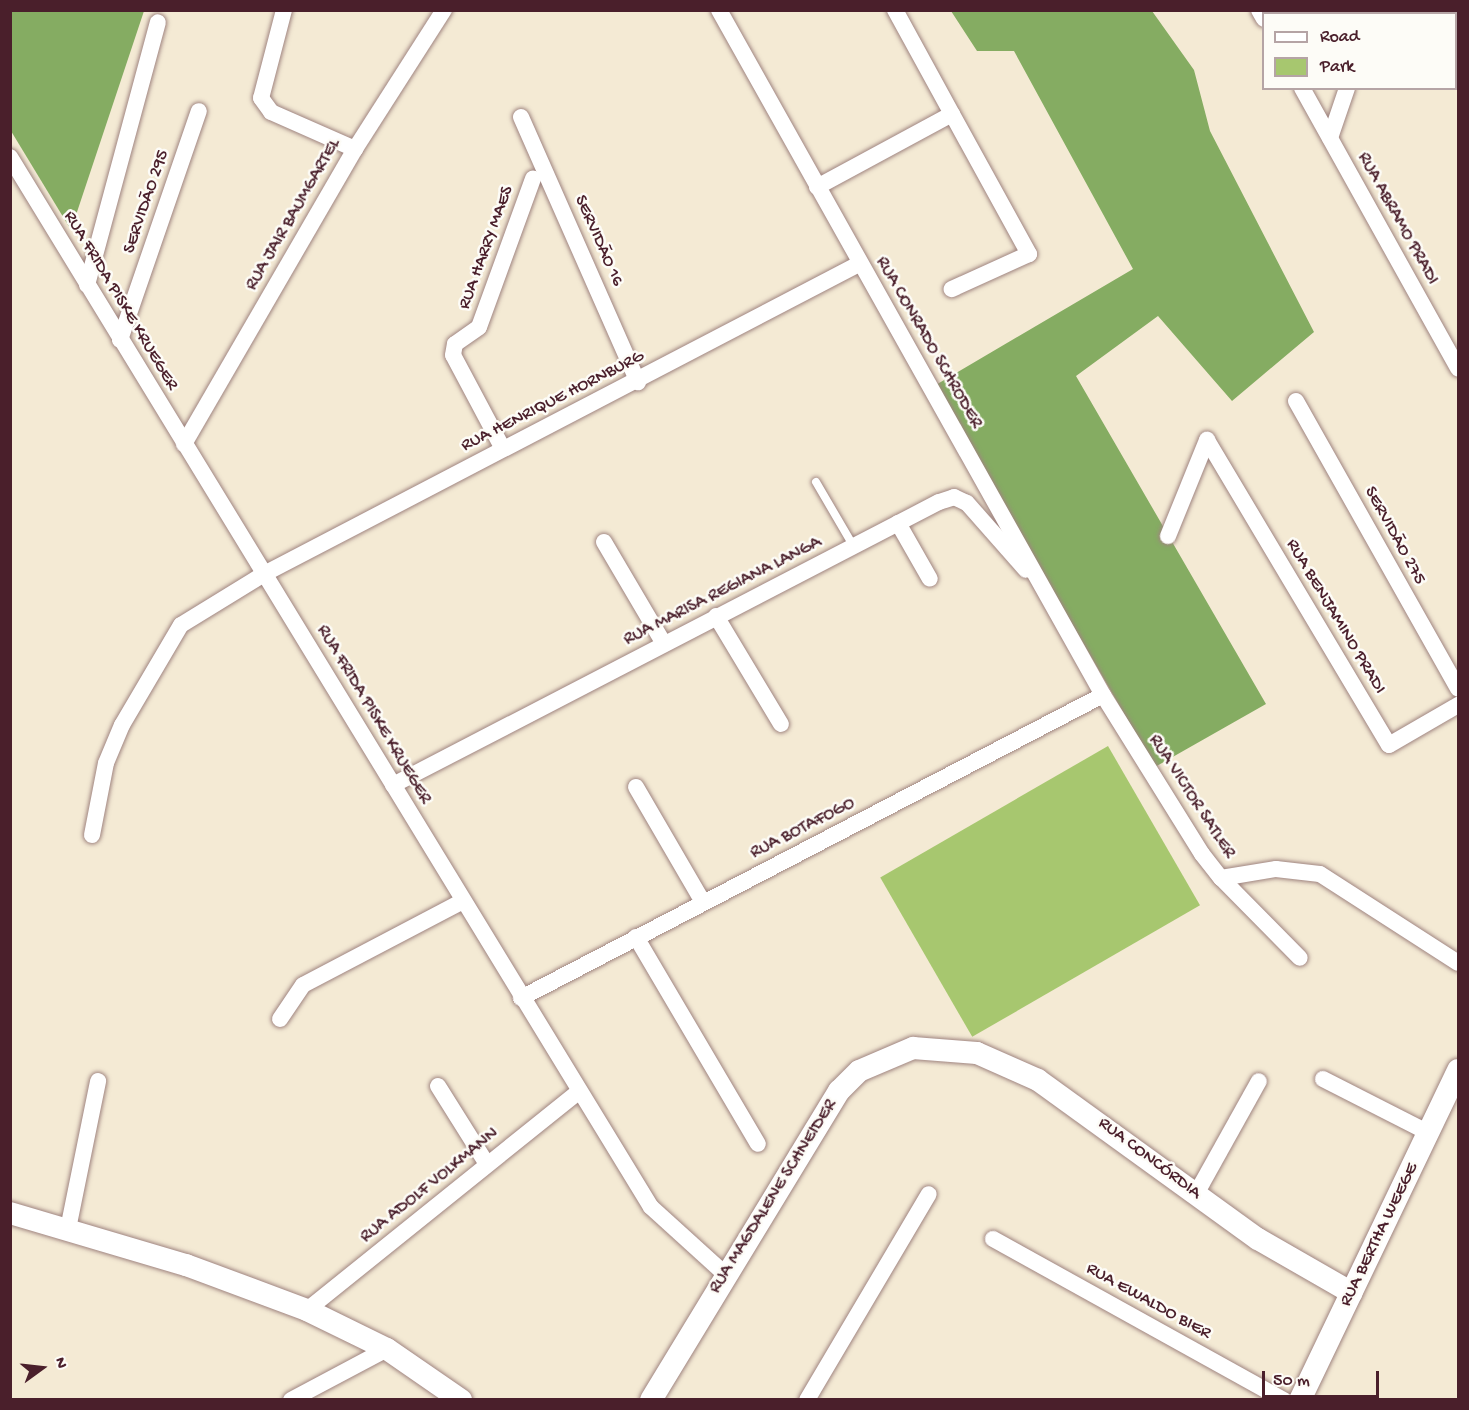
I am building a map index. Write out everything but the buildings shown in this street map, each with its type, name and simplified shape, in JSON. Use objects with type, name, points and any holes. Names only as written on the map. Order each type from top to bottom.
[{"type":"main road","name":"RUA CONCÓRDIA","points":[[938,1047],[977,1053],[1038,1080],[1258,1239],[1352,1293]]},
{"type":"main road","name":"RUA MAGDALENE SCHNEIDER","points":[[651,1400],[839,1091],[884,1056],[938,1047]]},
{"type":"main road","name":"RUA BERTHA WEEGE","points":[[1300,1400],[1458,1070]]},
{"type":"main road","points":[[10,1213],[68,1229],[307,1310],[387,1349],[461,1400]]},
{"type":"street","points":[[284,10],[261,98],[271,112],[355,149]]},
{"type":"street","name":"RUA JAIR BAUMGARTEL","points":[[184,444],[355,149],[444,10]]},
{"type":"street","name":"RUA CONRADO SCHRODER","points":[[719,10],[859,264],[1103,695]]},
{"type":"street","points":[[895,10],[1029,254],[952,289]]},
{"type":"street","points":[[87,285],[158,22]]},
{"type":"street","name":"RUA ABRAMO PRADI","points":[[1303,90],[1458,368]]},
{"type":"street","points":[[1330,138],[1346,90]]},
{"type":"street","name":"SERVIDÃO 295","points":[[120,340],[199,111]]},
{"type":"street","points":[[817,187],[952,114]]},
{"type":"street","name":"SERVIDÃO 16","points":[[521,117],[638,382]]},
{"type":"street","name":"RUA FRIDA PISKE KRUEGER","points":[[10,157],[651,1207],[726,1275]]},
{"type":"street","name":"RUA HARRY MAES","points":[[503,449],[453,355],[455,344],[479,327],[533,179]]},
{"type":"street","name":"RUA HENRIQUE HORNBURG","points":[[92,836],[106,763],[122,724],[175,634],[212,602],[503,449],[638,382],[859,264]]},
{"type":"street","name":"SERVIDÃO 275","points":[[1296,401],[1458,689]]},
{"type":"street","name":"RUA BENJAMINO PRADI","points":[[1168,536],[1207,440],[1389,745],[1458,705]]},
{"type":"street","name":"RUA MARISA REGIANA LANGA","points":[[393,785],[716,616],[954,497],[967,503],[1045,591]]},
{"type":"street","points":[[898,523],[930,579]]},
{"type":"street","points":[[604,542],[664,644]]},
{"type":"street","points":[[716,616],[781,724]]},
{"type":"street","name":"RUA VICTOR SATLER","points":[[1103,695],[1221,878],[1276,868],[1320,874],[1458,963]]},
{"type":"street","name":"RUA BOTAFOGO","points":[[522,998],[1103,695]]},
{"type":"street","points":[[636,786],[703,902]]},
{"type":"street","points":[[1221,878],[1300,958]]},
{"type":"street","points":[[280,1019],[303,984],[463,901]]},
{"type":"street","points":[[636,937],[758,1144]]},
{"type":"street","points":[[1323,1079],[1429,1133]]},
{"type":"street","points":[[68,1229],[98,1081]]},
{"type":"street","points":[[1196,1194],[1259,1081]]},
{"type":"street","points":[[438,1086],[487,1164]]},
{"type":"street","name":"RUA ADOLF VOLKMANN","points":[[307,1310],[579,1092]]},
{"type":"street","points":[[807,1400],[929,1194]]},
{"type":"street","name":"RUA EWALDO BIER","points":[[993,1239],[1284,1400]]},
{"type":"street","points":[[291,1400],[387,1349]]},
{"type":"lane","points":[[816,482],[854,547]]},
{"type":"green space","points":[[11,10],[144,11],[71,230],[11,131]]},
{"type":"green space","points":[[951,11],[1152,11],[1194,70],[1210,131],[1314,332],[1232,401],[1158,316],[1076,376],[1266,704],[1155,767],[934,386],[1133,269],[1014,51],[977,51]]},
{"type":"green space","points":[[1108,746],[1200,905],[972,1037],[880,878]]}]
